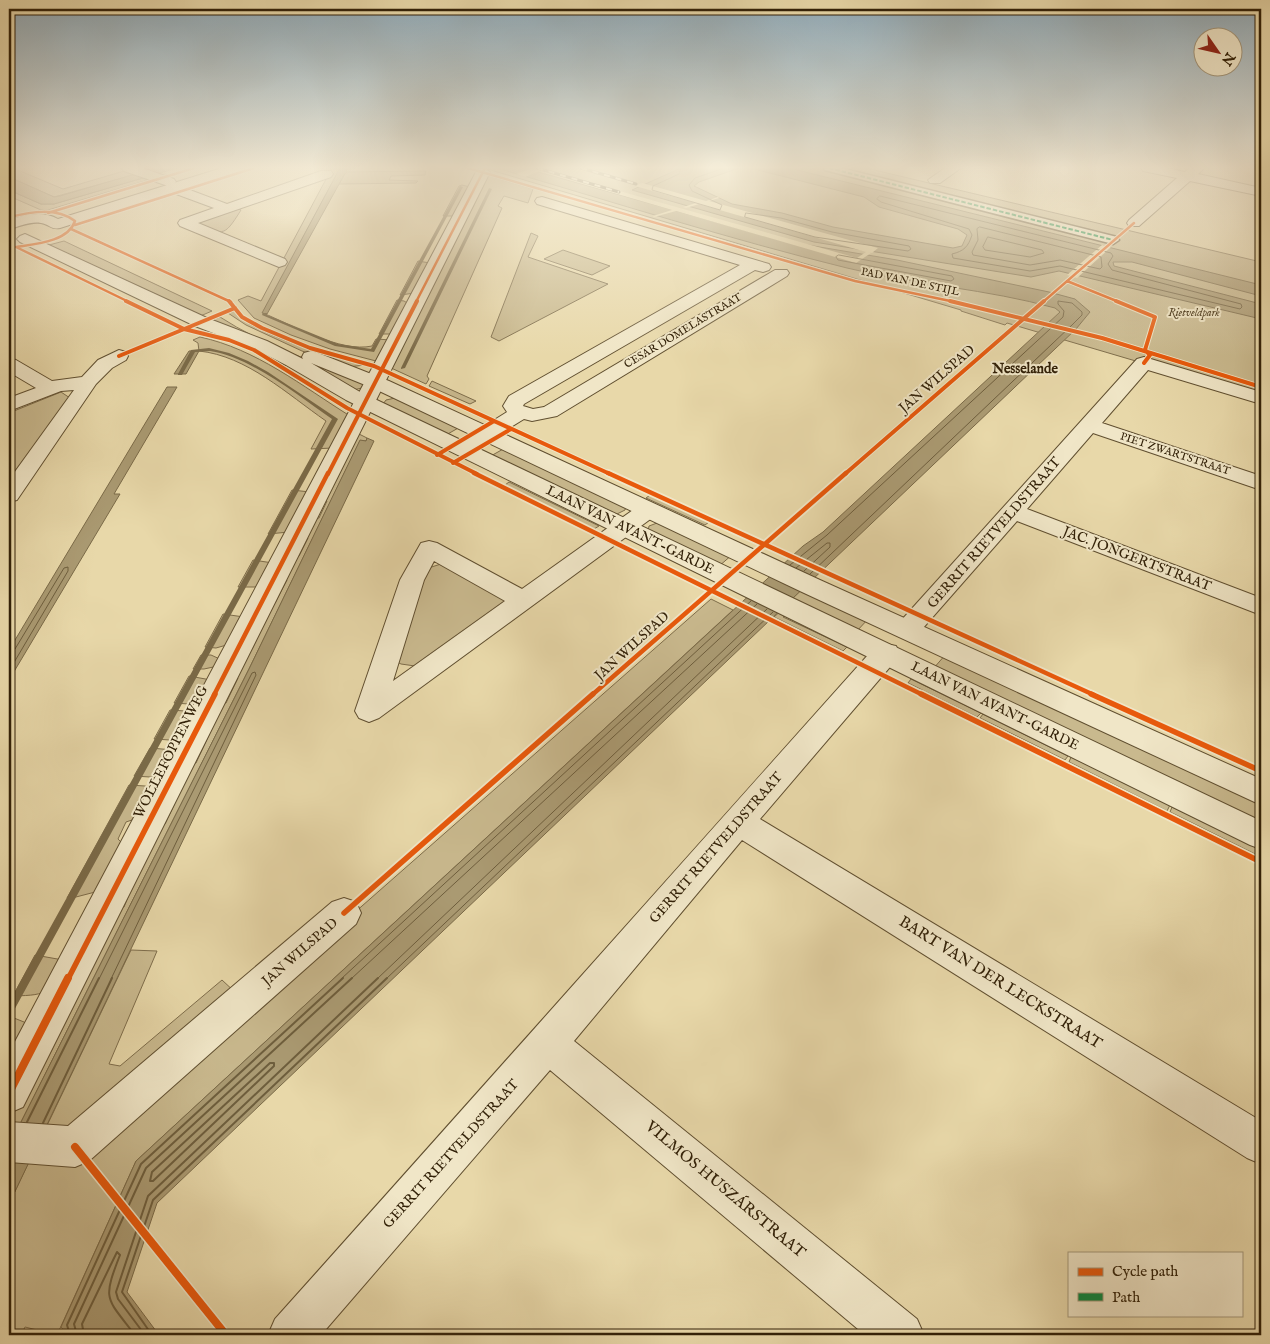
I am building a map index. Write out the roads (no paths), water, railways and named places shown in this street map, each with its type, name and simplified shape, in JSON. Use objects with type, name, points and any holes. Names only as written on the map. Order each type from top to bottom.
[{"type":"street","name":"LAAN VAN AVANT-GARDE","points":[[61,231],[212,307],[234,322],[266,338],[375,382],[811,586],[897,642],[1261,836]]},
{"type":"street","points":[[230,231],[279,262]]},
{"type":"street","name":"WOLLEFOPPENWEG","points":[[9,1092],[453,231]]},
{"type":"street","points":[[641,231],[752,264]]},
{"type":"street","points":[[1076,231],[1113,240]]},
{"type":"street","points":[[20,233],[201,322],[261,345],[359,412]]},
{"type":"street","name":"CESAR DOMELASTRAAT","points":[[752,264],[782,273],[550,412],[532,415],[515,410],[513,406],[516,400],[752,264]]},
{"type":"street","points":[[9,494],[81,395],[88,382],[105,364],[119,356]]},
{"type":"street","points":[[347,371],[374,366],[387,358]]},
{"type":"street","name":"GERRIT RIETVELDSTRAAT","points":[[291,1335],[548,1044],[674,895],[1144,363],[1261,398]]},
{"type":"street","points":[[9,364],[50,388]]},
{"type":"street","points":[[555,377],[585,390]]},
{"type":"street","points":[[9,405],[63,384],[88,382]]},
{"type":"street","name":"LAAN VAN AVANT-GARDE","points":[[359,412],[362,419],[394,416],[790,607],[897,642],[1261,793]]},
{"type":"street","points":[[463,448],[520,413]]},
{"type":"street","name":"PIET ZWARTSTRAAT","points":[[1089,426],[1261,483]]},
{"type":"street","points":[[523,600],[429,548],[412,580],[369,711],[648,510]]},
{"type":"street","name":"JAC. JONGERTSTRAAT","points":[[1014,511],[1261,606]]},
{"type":"street","name":"BART VAN DER LECKSTRAAT","points":[[739,822],[1261,1144]]},
{"type":"street","name":"JAN WILSPAD","points":[[9,1142],[75,1147],[344,913]]},
{"type":"street","name":"VILMOS HUSZÁRSTRAAT","points":[[548,1044],[901,1335]]},
{"type":"water","points":[[306,231],[313,231],[267,314],[262,313]]},
{"type":"water","points":[[707,231],[747,231],[784,241],[897,260],[1049,292],[1075,299],[1090,312],[1076,329],[157,1203],[127,1292],[159,1335],[67,1335],[61,1327],[136,1161],[803,546],[823,532],[1060,312],[1055,308],[1004,296],[873,274]]},
{"type":"water","points":[[775,231],[854,231],[953,248],[962,246],[967,235],[961,231],[1042,231],[1261,285],[1261,296],[1132,262],[1113,262],[1114,266],[1261,304],[1261,319],[1059,271],[1031,277],[814,242]]},
{"type":"water","points":[[189,351],[199,351],[186,374],[174,374]]},
{"type":"water","points":[[167,387],[177,387],[114,494],[120,494],[9,680],[9,650]]},
{"type":"water","points":[[367,438],[374,441],[9,1204],[9,1152],[16,1132],[249,669],[360,440],[366,441]]},
{"type":"waterway","points":[[265,314],[337,345],[372,351],[437,231]]},
{"type":"waterway","points":[[403,368],[470,231]]},
{"type":"waterway","points":[[9,1011],[335,419],[267,373],[227,354],[209,350],[193,351],[180,374]]},
{"type":"district","name":"Nesselande","points":[[1025,369]]},
{"type":"park label","name":"Rietveldpark","points":[[1194,313]]}]
